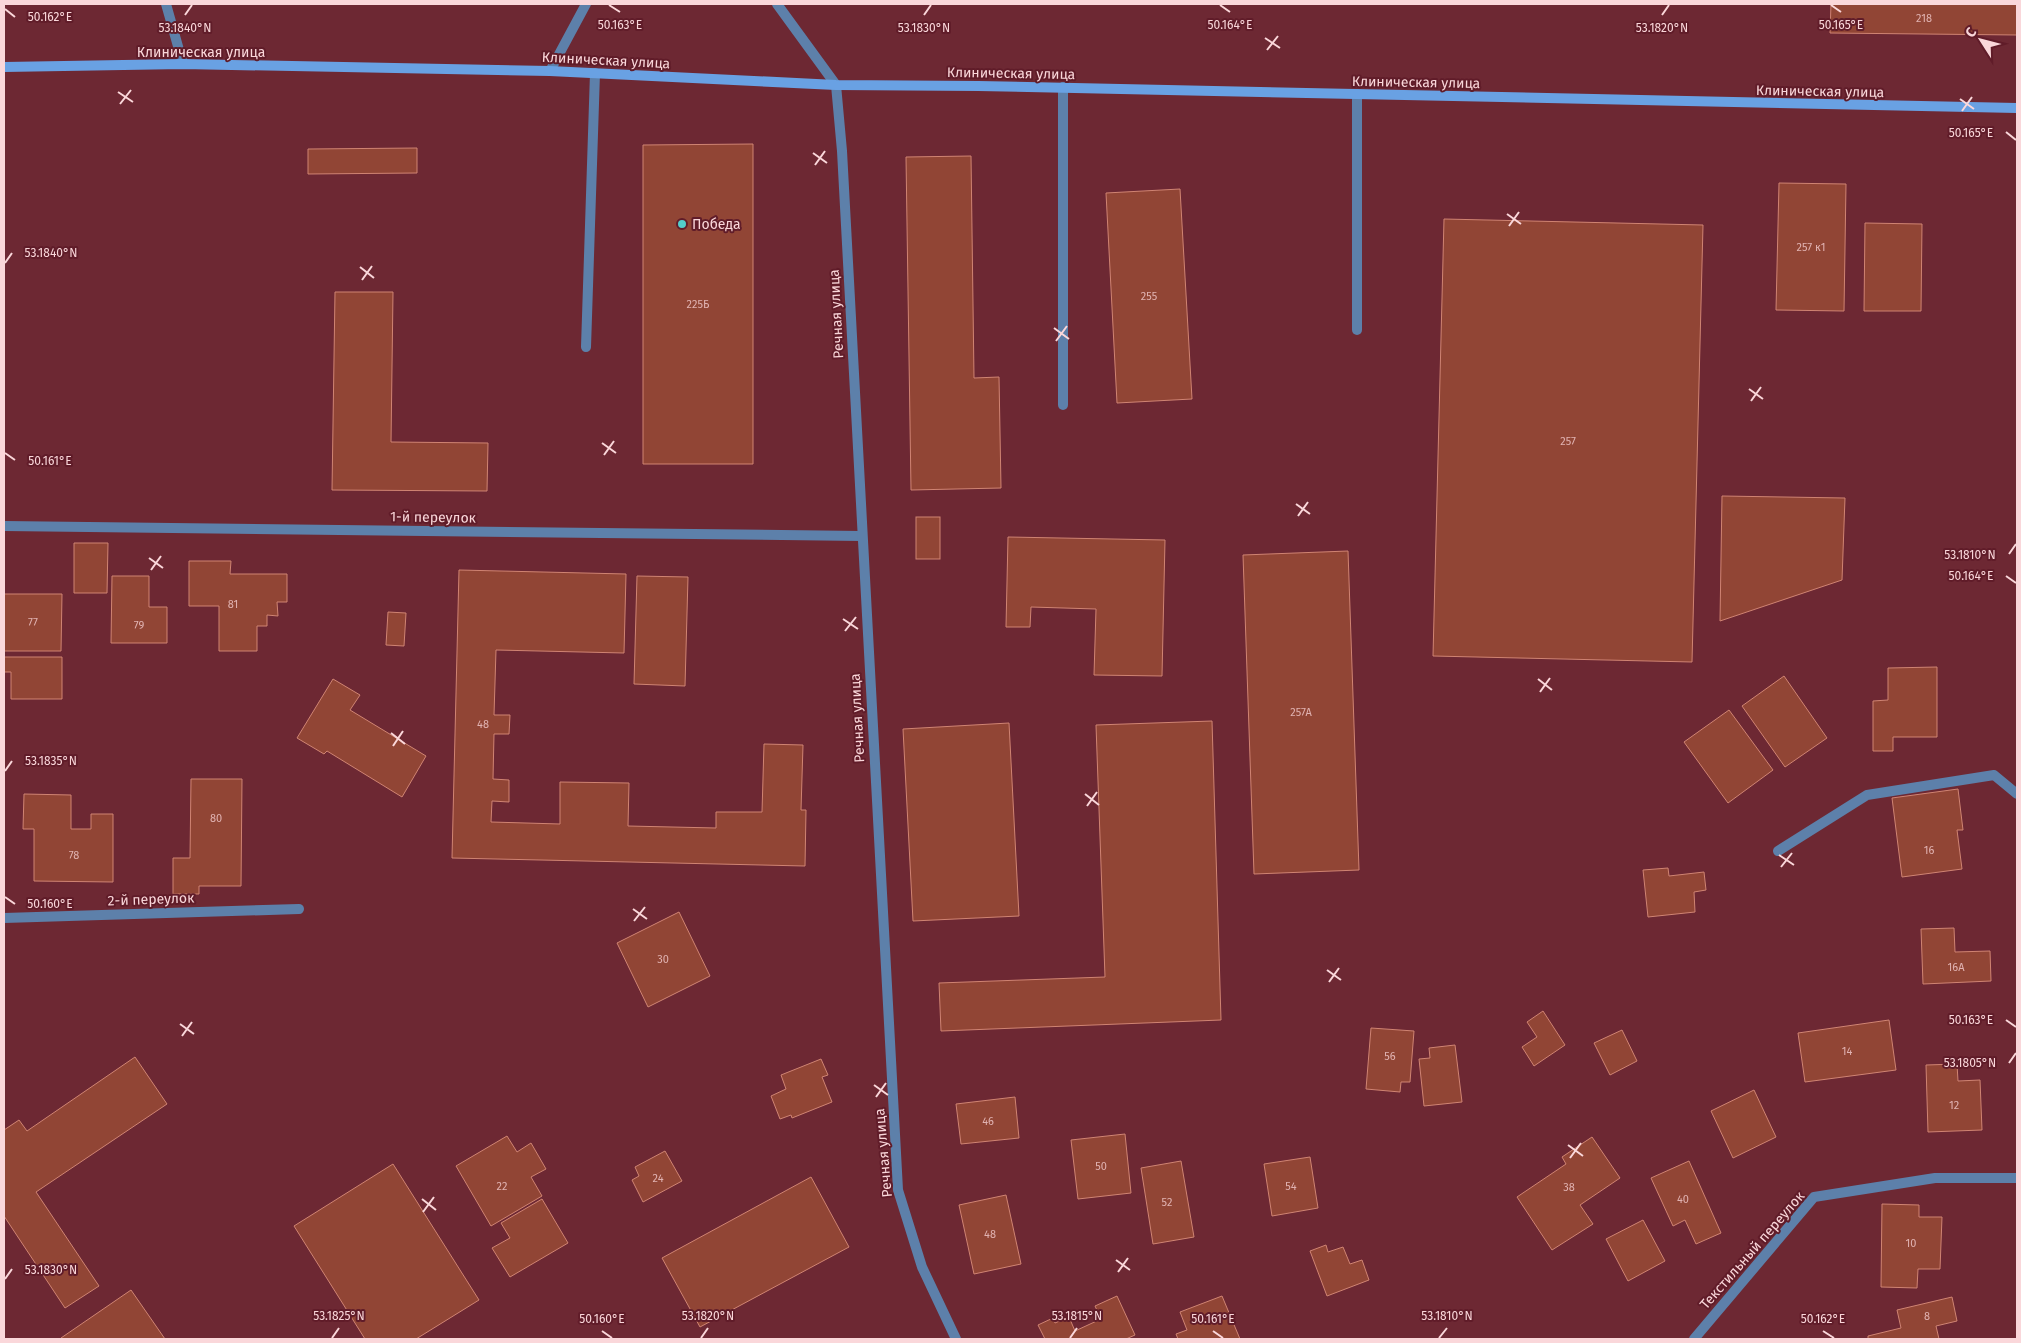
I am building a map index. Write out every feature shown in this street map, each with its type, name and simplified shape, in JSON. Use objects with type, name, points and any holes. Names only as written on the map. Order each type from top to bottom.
[{"type":"main road","name":"Клиническая улица","points":[[4,67],[183,64],[550,71],[836,84],[1063,87],[2017,108]]},
{"type":"street","points":[[166,4],[183,64]]},
{"type":"street","points":[[550,71],[586,4]]},
{"type":"street","points":[[777,4],[836,84]]},
{"type":"street","points":[[586,347],[595,73]]},
{"type":"street","name":"Речная улица","points":[[836,84],[842,150],[861,536],[898,1190],[922,1268],[956,1339]]},
{"type":"street","points":[[1063,87],[1064,405]]},
{"type":"street","points":[[1357,94],[1357,330]]},
{"type":"street","name":"1-й переулок","points":[[4,526],[861,536]]},
{"type":"street","points":[[1778,851],[1867,795],[1994,775],[2017,794]]},
{"type":"street","name":"2-й переулок","points":[[4,918],[299,909]]},
{"type":"street","name":"Текстильный переулок","points":[[1694,1339],[1814,1197],[1935,1178],[2017,1178]]},
{"type":"building","points":[[1831,4],[2017,4],[2017,35],[1830,33]]},
{"type":"building","points":[[753,144],[753,464],[643,464],[643,145]]},
{"type":"building","points":[[417,148],[417,173],[308,174],[308,149]]},
{"type":"building","points":[[971,156],[974,378],[999,377],[1001,488],[911,490],[906,157]]},
{"type":"building","points":[[1779,183],[1846,184],[1844,311],[1776,310]]},
{"type":"building","points":[[1180,189],[1192,399],[1117,403],[1106,193]]},
{"type":"building","points":[[1444,219],[1703,225],[1692,662],[1433,656]]},
{"type":"building","points":[[1865,223],[1922,224],[1921,311],[1864,311]]},
{"type":"building","points":[[335,292],[393,292],[391,442],[488,443],[487,491],[332,490]]},
{"type":"building","points":[[1722,496],[1845,498],[1842,580],[1720,621]]},
{"type":"building","points":[[916,517],[940,517],[940,559],[916,559]]},
{"type":"building","points":[[1008,537],[1165,540],[1162,676],[1094,675],[1096,609],[1031,607],[1030,627],[1006,627]]},
{"type":"building","points":[[74,543],[108,543],[107,593],[74,593]]},
{"type":"building","points":[[1348,551],[1359,870],[1254,874],[1243,555]]},
{"type":"building","points":[[189,561],[231,561],[230,574],[287,574],[287,602],[277,602],[278,616],[267,615],[267,626],[257,626],[257,651],[219,651],[219,606],[189,606]]},
{"type":"building","points":[[459,570],[626,574],[624,653],[496,650],[494,715],[510,715],[509,734],[494,734],[493,779],[509,780],[509,802],[492,801],[491,822],[560,824],[560,782],[629,783],[628,826],[716,828],[716,812],[762,812],[764,744],[803,745],[801,810],[806,810],[805,866],[452,858]]},
{"type":"building","points":[[112,576],[149,576],[149,607],[167,607],[167,643],[111,643]]},
{"type":"building","points":[[637,576],[688,577],[685,686],[634,684]]},
{"type":"building","points":[[4,594],[62,594],[61,651],[4,651]]},
{"type":"building","points":[[388,612],[406,613],[404,646],[386,645]]},
{"type":"building","points":[[4,657],[62,657],[62,699],[11,699],[11,672],[4,672]]},
{"type":"building","points":[[1937,667],[1937,737],[1893,737],[1893,751],[1873,751],[1873,701],[1888,700],[1888,668]]},
{"type":"building","points":[[1784,676],[1827,738],[1785,767],[1742,706]]},
{"type":"building","points":[[333,679],[360,695],[350,710],[426,756],[402,797],[327,751],[324,754],[297,738]]},
{"type":"building","points":[[1729,710],[1773,770],[1728,803],[1684,742]]},
{"type":"building","points":[[1212,721],[1221,1020],[941,1031],[939,983],[1105,977],[1096,725]]},
{"type":"building","points":[[1009,723],[1019,916],[913,921],[903,729]]},
{"type":"building","points":[[191,779],[242,779],[241,886],[199,886],[199,894],[173,894],[173,858],[190,858]]},
{"type":"building","points":[[1958,789],[1963,830],[1957,830],[1962,869],[1902,877],[1892,798]]},
{"type":"building","points":[[24,794],[71,795],[71,829],[91,829],[91,814],[113,814],[113,882],[34,881],[34,829],[23,829]]},
{"type":"building","points":[[1668,868],[1669,876],[1704,872],[1706,890],[1694,892],[1695,912],[1648,917],[1643,870]]},
{"type":"building","points":[[679,912],[710,976],[648,1007],[617,943]]},
{"type":"building","points":[[1954,928],[1955,952],[1990,951],[1991,981],[1923,984],[1921,929]]},
{"type":"building","points":[[1543,1011],[1565,1045],[1534,1066],[1522,1047],[1537,1037],[1527,1022]]},
{"type":"building","points":[[1889,1020],[1896,1070],[1805,1082],[1798,1033]]},
{"type":"building","points":[[1371,1028],[1414,1031],[1410,1082],[1401,1082],[1400,1092],[1366,1089]]},
{"type":"building","points":[[1622,1030],[1637,1061],[1610,1075],[1594,1043]]},
{"type":"building","points":[[1455,1045],[1462,1102],[1424,1106],[1419,1059],[1430,1058],[1429,1048]]},
{"type":"building","points":[[135,1057],[167,1104],[36,1192],[99,1286],[65,1308],[4,1216],[4,1130],[19,1120],[27,1131]]},
{"type":"building","points":[[821,1059],[828,1075],[822,1077],[832,1102],[792,1118],[791,1115],[780,1119],[771,1096],[786,1089],[781,1075]]},
{"type":"building","points":[[1957,1064],[1958,1081],[1980,1080],[1982,1130],[1928,1132],[1926,1065]]},
{"type":"building","points":[[1754,1090],[1776,1137],[1733,1158],[1711,1111]]},
{"type":"building","points":[[1015,1097],[1019,1138],[961,1144],[956,1104]]},
{"type":"building","points":[[1125,1134],[1131,1193],[1078,1199],[1071,1140]]},
{"type":"building","points":[[507,1136],[517,1152],[531,1143],[546,1169],[531,1177],[542,1196],[491,1226],[456,1166]]},
{"type":"building","points":[[1592,1137],[1620,1178],[1580,1205],[1593,1224],[1552,1250],[1517,1197],[1566,1164],[1562,1157]]},
{"type":"building","points":[[665,1151],[682,1181],[643,1202],[632,1180],[639,1176],[635,1167]]},
{"type":"building","points":[[1310,1157],[1318,1208],[1272,1216],[1264,1164]]},
{"type":"building","points":[[1181,1161],[1194,1237],[1153,1244],[1141,1168]]},
{"type":"building","points":[[1689,1161],[1721,1233],[1696,1244],[1685,1220],[1673,1226],[1651,1178]]},
{"type":"building","points":[[393,1164],[479,1300],[416,1339],[365,1339],[294,1226]]},
{"type":"building","points":[[811,1177],[849,1247],[700,1327],[662,1258]]},
{"type":"building","points":[[1006,1195],[1021,1264],[974,1274],[959,1205]]},
{"type":"building","points":[[542,1199],[568,1243],[510,1277],[492,1248],[510,1238],[501,1223]]},
{"type":"building","points":[[1882,1204],[1919,1205],[1919,1217],[1942,1217],[1940,1269],[1918,1269],[1917,1288],[1881,1287]]},
{"type":"building","points":[[1643,1220],[1665,1261],[1628,1281],[1606,1239]]},
{"type":"building","points":[[1326,1245],[1328,1252],[1343,1247],[1350,1264],[1362,1260],[1369,1280],[1327,1296],[1310,1251]]},
{"type":"building","points":[[131,1290],[165,1339],[61,1338]]},
{"type":"building","points":[[1117,1296],[1135,1335],[1126,1339],[1045,1339],[1038,1325],[1053,1318],[1055,1323],[1069,1317],[1075,1331],[1101,1319],[1095,1306]]},
{"type":"building","points":[[1222,1296],[1240,1339],[1178,1339],[1176,1334],[1187,1330],[1180,1312]]},
{"type":"building","points":[[1952,1297],[1957,1321],[1936,1326],[1939,1339],[1868,1339],[1868,1336],[1901,1328],[1897,1310]]},
{"type":"place","name":"Победа","points":[[682,224]]}]
